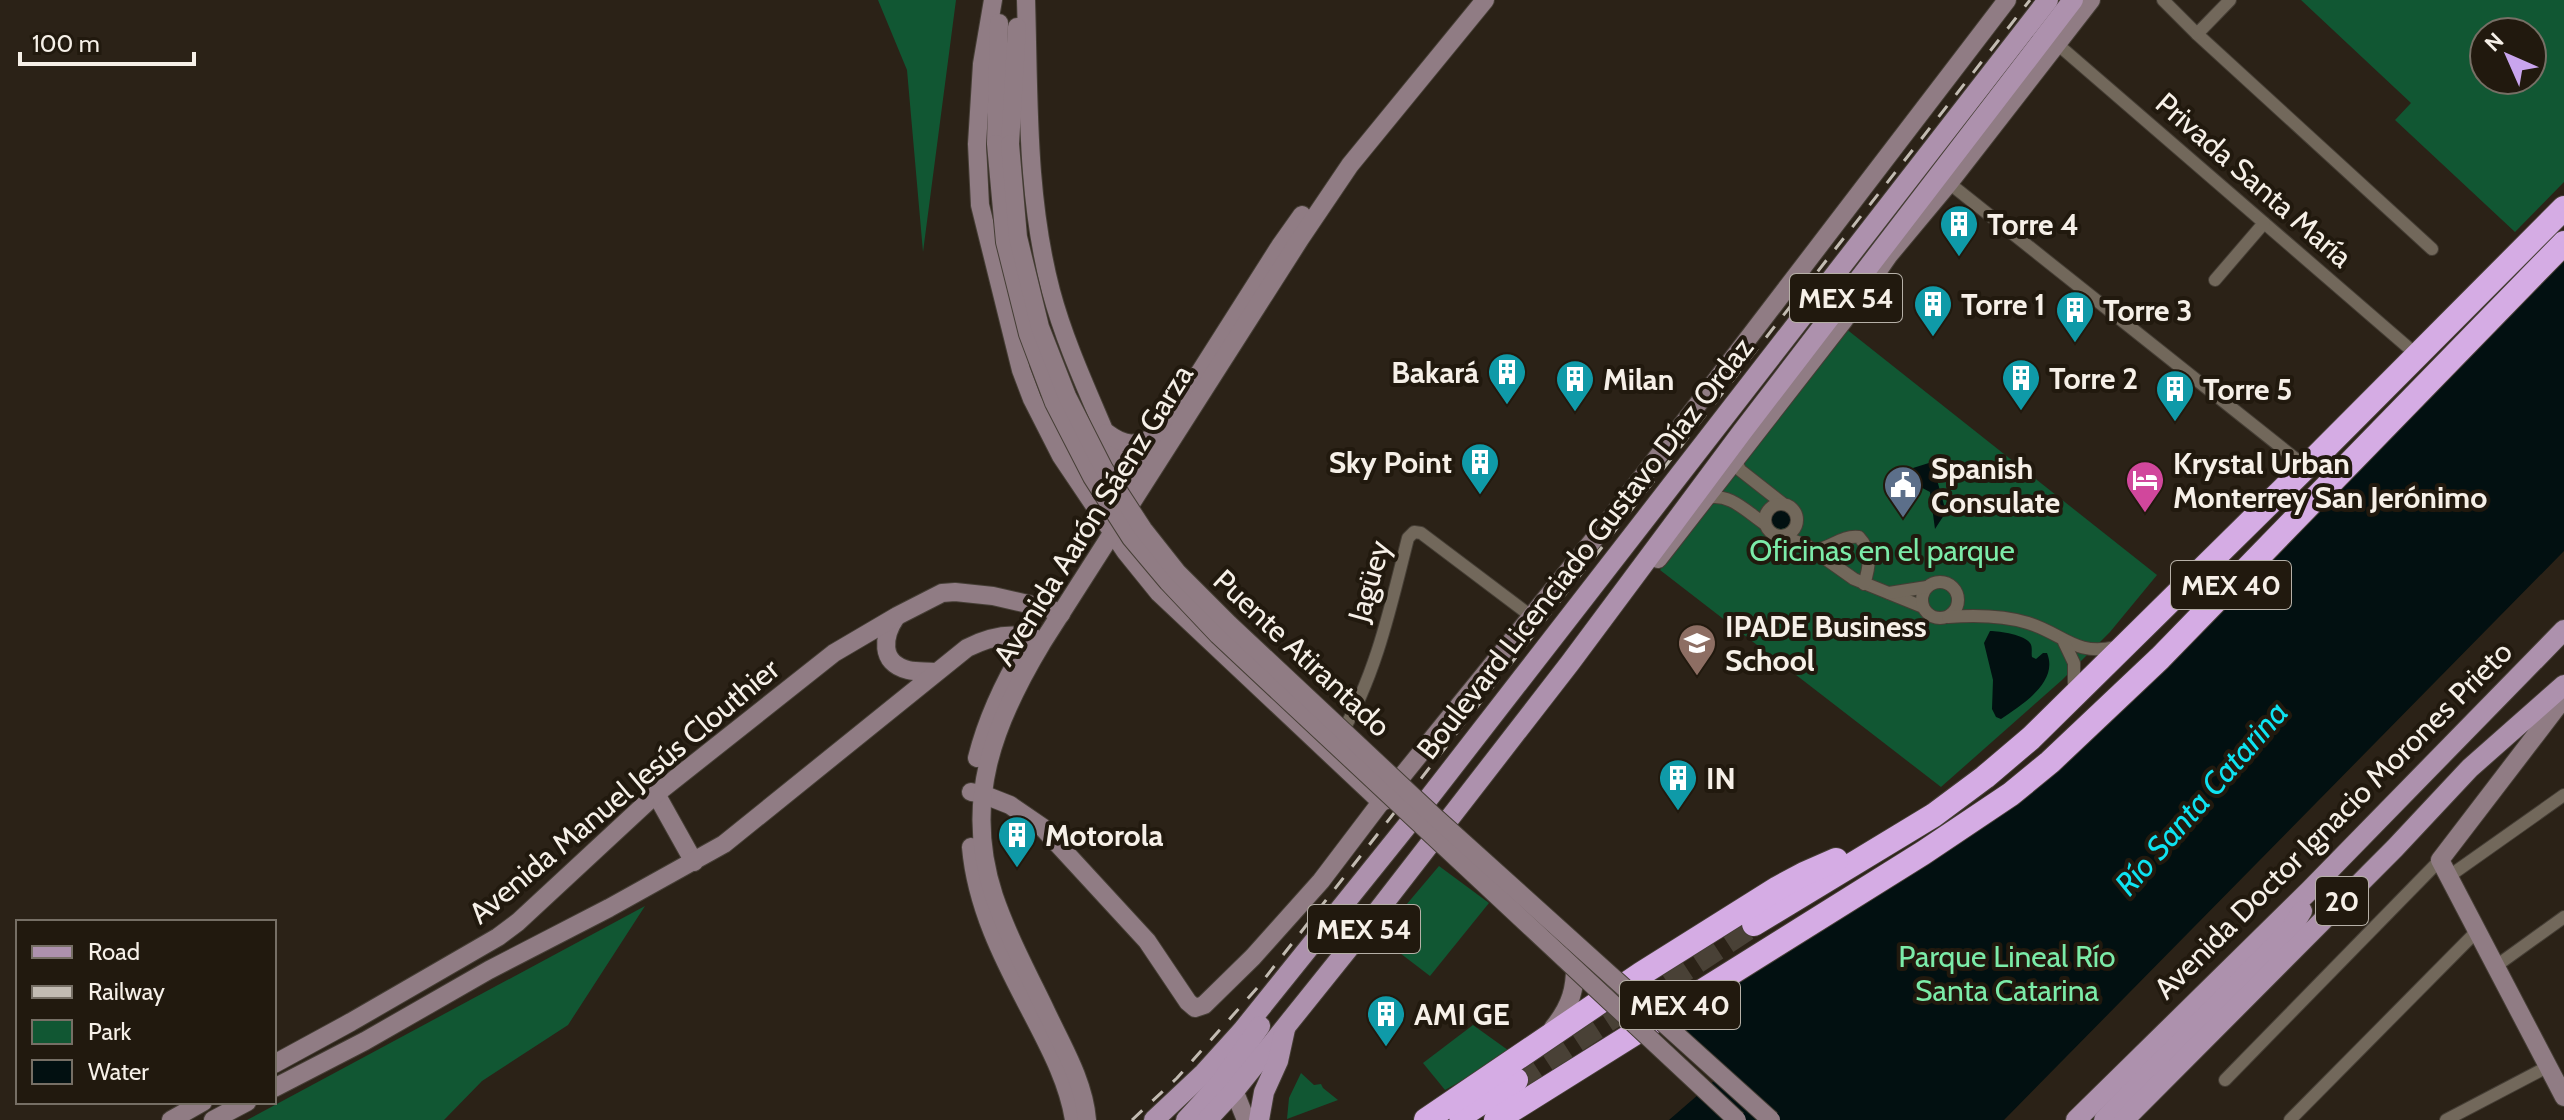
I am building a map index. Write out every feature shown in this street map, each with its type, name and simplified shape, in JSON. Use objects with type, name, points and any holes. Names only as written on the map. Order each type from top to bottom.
[{"type":"highway","name":"MEX 40","points":[[1754,924],[1968,791],[2031,738],[2564,208]]},
{"type":"highway","name":"MEX 40","points":[[1496,1120],[1971,821],[2050,762],[2160,658],[2564,243]]},
{"type":"highway","points":[[1426,1120],[1613,992],[1804,874],[1892,841]]},
{"type":"highway","points":[[1613,992],[1629,1003],[1659,1004],[1779,926],[1817,905],[1852,890],[1865,889]]},
{"type":"highway","points":[[1641,974],[1636,982],[1636,993],[1641,1001],[1652,1006]]},
{"type":"highway","points":[[1486,1120],[1610,1032],[1615,1020],[1613,992]]},
{"type":"highway","points":[[1523,1120],[1582,1078],[1605,1052]]},
{"type":"highway","points":[[1455,1120],[1516,1080]]},
{"type":"main road","points":[[993,0],[982,64],[977,176],[980,205],[1021,370],[1032,399],[1061,456],[1125,551],[1159,593],[1381,802]]},
{"type":"main road","points":[[1000,0],[1003,144]]},
{"type":"main road","points":[[1003,144],[1023,0]]},
{"type":"main road","points":[[1023,0],[1035,214],[1051,290],[1069,349],[1107,433],[1136,515],[1173,578],[1207,614],[1613,992]]},
{"type":"main road","name":"Avenida Aarón Sáenz Garza","points":[[1074,1120],[1067,1089],[998,946],[981,902],[972,859],[970,837],[976,793],[995,737],[1036,640],[1110,526],[1161,435],[1288,234],[1358,138],[1472,0]]},
{"type":"main road","name":"Avenida Aarón Sáenz Garza","points":[[1129,494],[1350,165],[1485,0]]},
{"type":"main road","points":[[976,793],[1010,805],[1042,827],[1147,941],[1188,1002],[1199,1008],[1221,990],[1286,921],[1381,802],[1397,791],[1531,616],[1661,454],[2007,0]]},
{"type":"main road","name":"Boulevard Licenciado Gustavo Díaz Ordaz","points":[[1218,1092],[1278,986],[1418,812],[2048,0]]},
{"type":"main road","name":"Boulevard Licenciado Gustavo Díaz Ordaz","points":[[1154,1120],[1218,1092],[1286,1023],[1360,934],[1570,663],[1742,432],[2073,0]]},
{"type":"main road","name":"Boulevard Licenciado Gustavo Díaz Ordaz","points":[[1619,597],[1649,571],[1707,498],[1844,320],[1889,255],[2091,0]]},
{"type":"main road","name":"Puente Atirantado","points":[[1003,144],[1005,242],[1028,334],[1054,403],[1092,477],[1131,538],[1218,635],[1737,1120]]},
{"type":"main road","name":"Puente Atirantado","points":[[1003,144],[1018,237],[1040,327],[1067,396],[1098,456],[1143,529],[1177,572],[1229,624],[1434,816],[1771,1120]]},
{"type":"main road","points":[[1021,370],[1029,359],[1047,346],[1069,349]]},
{"type":"main road","points":[[1107,433],[1120,443],[1129,445],[1161,435]]},
{"type":"main road","name":"Avenida Aarón Sáenz Garza","points":[[1056,611],[1102,550],[1110,526]]},
{"type":"main road","points":[[1619,597],[1612,584],[1634,552],[1634,535]]},
{"type":"main road","points":[[1102,550],[1114,547],[1125,551]]},
{"type":"main road","name":"Avenida Manuel Jesús Clouthier","points":[[276,1063],[498,937],[656,794],[834,653],[897,616],[942,593],[955,592],[993,596],[1056,611]]},
{"type":"main road","points":[[897,616],[885,636],[888,654],[909,670],[935,672]]},
{"type":"main road","name":"Avenida Doctor Ignacio Morones Prieto","points":[[2076,1120],[2310,890],[2564,630]]},
{"type":"main road","name":"Avenida Manuel Jesús Clouthier","points":[[276,1087],[724,844],[967,648],[987,638],[1012,635],[1036,640]]},
{"type":"main road","name":"Avenida Doctor Ignacio Morones Prieto","points":[[2124,1120],[2395,848],[2470,768],[2564,685]]},
{"type":"main road","points":[[2564,698],[2440,860],[2564,1097]]},
{"type":"main road","name":"Avenida Aarón Sáenz Garza","points":[[976,793],[981,842],[993,894],[1067,1057],[1083,1096],[1087,1120]]},
{"type":"main road","points":[[656,794],[694,862]]},
{"type":"main road","points":[[2104,1120],[2291,929],[2301,914],[2310,890]]},
{"type":"main road","points":[[1545,1038],[1574,995],[1575,957]]},
{"type":"main road","points":[[1259,1120],[1264,1092],[1284,1042],[1286,1023]]},
{"type":"main road","points":[[1186,1120],[1218,1092],[1246,1120]]},
{"type":"main road","points":[[171,1120],[199,1104]]},
{"type":"main road","points":[[213,1120],[243,1104]]},
{"type":"street","points":[[2163,0],[2432,249]]},
{"type":"street","points":[[2197,34],[2230,0]]},
{"type":"street","name":"Privada Santa María","points":[[2056,43],[2418,356]]},
{"type":"street","points":[[1949,183],[2306,467]]},
{"type":"street","points":[[2215,280],[2264,223]]},
{"type":"street","points":[[1736,461],[1740,470],[1796,511],[1810,548]]},
{"type":"street","points":[[1707,498],[1727,498],[1765,524],[1772,533],[1810,548],[1864,584],[1889,593],[1922,598],[1942,582],[1953,587],[1983,614]]},
{"type":"street","points":[[1765,524],[1769,509],[1782,503]]},
{"type":"street","points":[[1783,537],[1792,532],[1798,522]]},
{"type":"street","name":"Jagüey","points":[[1339,737],[1369,676],[1410,534],[1421,533],[1531,616]]},
{"type":"street","points":[[1810,548],[1826,548],[1849,536],[1859,537],[1867,546],[1869,558],[1864,584]]},
{"type":"street","points":[[1889,593],[1922,598]]},
{"type":"street","points":[[1948,617],[1956,610],[1957,593]]},
{"type":"street","points":[[1922,598],[1934,618],[1983,614],[2029,623],[2050,631],[2064,642],[2088,650],[2103,651],[2126,644]]},
{"type":"street","points":[[2064,642],[2074,663],[2073,698]]},
{"type":"street","points":[[2448,877],[2564,795]]},
{"type":"street","points":[[2225,1080],[2440,860]]},
{"type":"street","points":[[2496,966],[2564,917]]},
{"type":"street","points":[[2290,1120],[2477,931]]},
{"type":"street","points":[[2446,1120],[2549,1066]]},
{"type":"green space","points":[[878,0],[956,0],[923,252],[907,70]]},
{"type":"green space","points":[[2301,0],[2564,0],[2564,182],[2515,232],[2395,120],[2411,103]]},
{"type":"green space","name":"Oficinas en el parque","points":[[1845,328],[2157,575],[2110,632],[2062,680],[1941,787],[1660,570]]},
{"type":"green space","points":[[1439,866],[1489,903],[1430,976],[1379,937]]},
{"type":"green space","points":[[645,906],[568,1025],[482,1081],[444,1120],[247,1120]]},
{"type":"green space","points":[[1473,1025],[1512,1053],[1445,1090],[1423,1063]]},
{"type":"green space","points":[[1301,1073],[1314,1085],[1321,1084],[1338,1100],[1287,1119],[1289,1098]]},
{"type":"water","name":"Río Santa Catarina","points":[[2564,259],[2564,551],[2004,1120],[1669,1120],[1714,1081],[1662,1032],[1975,830]]},
{"type":"water","points":[[1932,462],[1946,512],[1935,529],[1930,492],[1909,481],[1913,468]]},
{"type":"water","points":[[1781,509],[1788,512],[1791,519],[1788,526],[1781,529],[1774,526],[1771,519],[1774,512]]},
{"type":"water","points":[[1990,631],[2027,640],[2031,645],[2032,657],[2036,659],[2047,653],[2049,664],[2048,674],[2036,692],[2001,719],[1992,709],[1993,680],[1984,643]]},
{"type":"tunnel","points":[[1516,1080],[1754,924]]},
{"type":"railway","points":[[1132,1120],[1177,1078],[1258,987],[2030,0]]},
{"type":"place","name":"Torre 4","points":[[1959,258]]},
{"type":"place","name":"Torre 1","points":[[1933,338]]},
{"type":"place","name":"Torre 3","points":[[2075,344]]},
{"type":"place","name":"Bakará","points":[[1507,406]]},
{"type":"place","name":"Torre 2","points":[[2021,412]]},
{"type":"place","name":"Milan","points":[[1575,413]]},
{"type":"place","name":"Torre 5","points":[[2175,423]]},
{"type":"place","name":"Sky Point","points":[[1480,496]]},
{"type":"place","name":"Krystal Urban Monterrey San Jerónimo","points":[[2145,514]]},
{"type":"place","name":"Spanish Consulate","points":[[1903,519]]},
{"type":"place","name":"IPADE Business School","points":[[1697,677]]},
{"type":"place","name":"IN","points":[[1678,812]]},
{"type":"place","name":"Motorola","points":[[1017,869]]},
{"type":"place","name":"AMI GE","points":[[1386,1048]]},
{"type":"park label","name":"Parque Lineal Río Santa Catarina","points":[[2007,973]]}]
